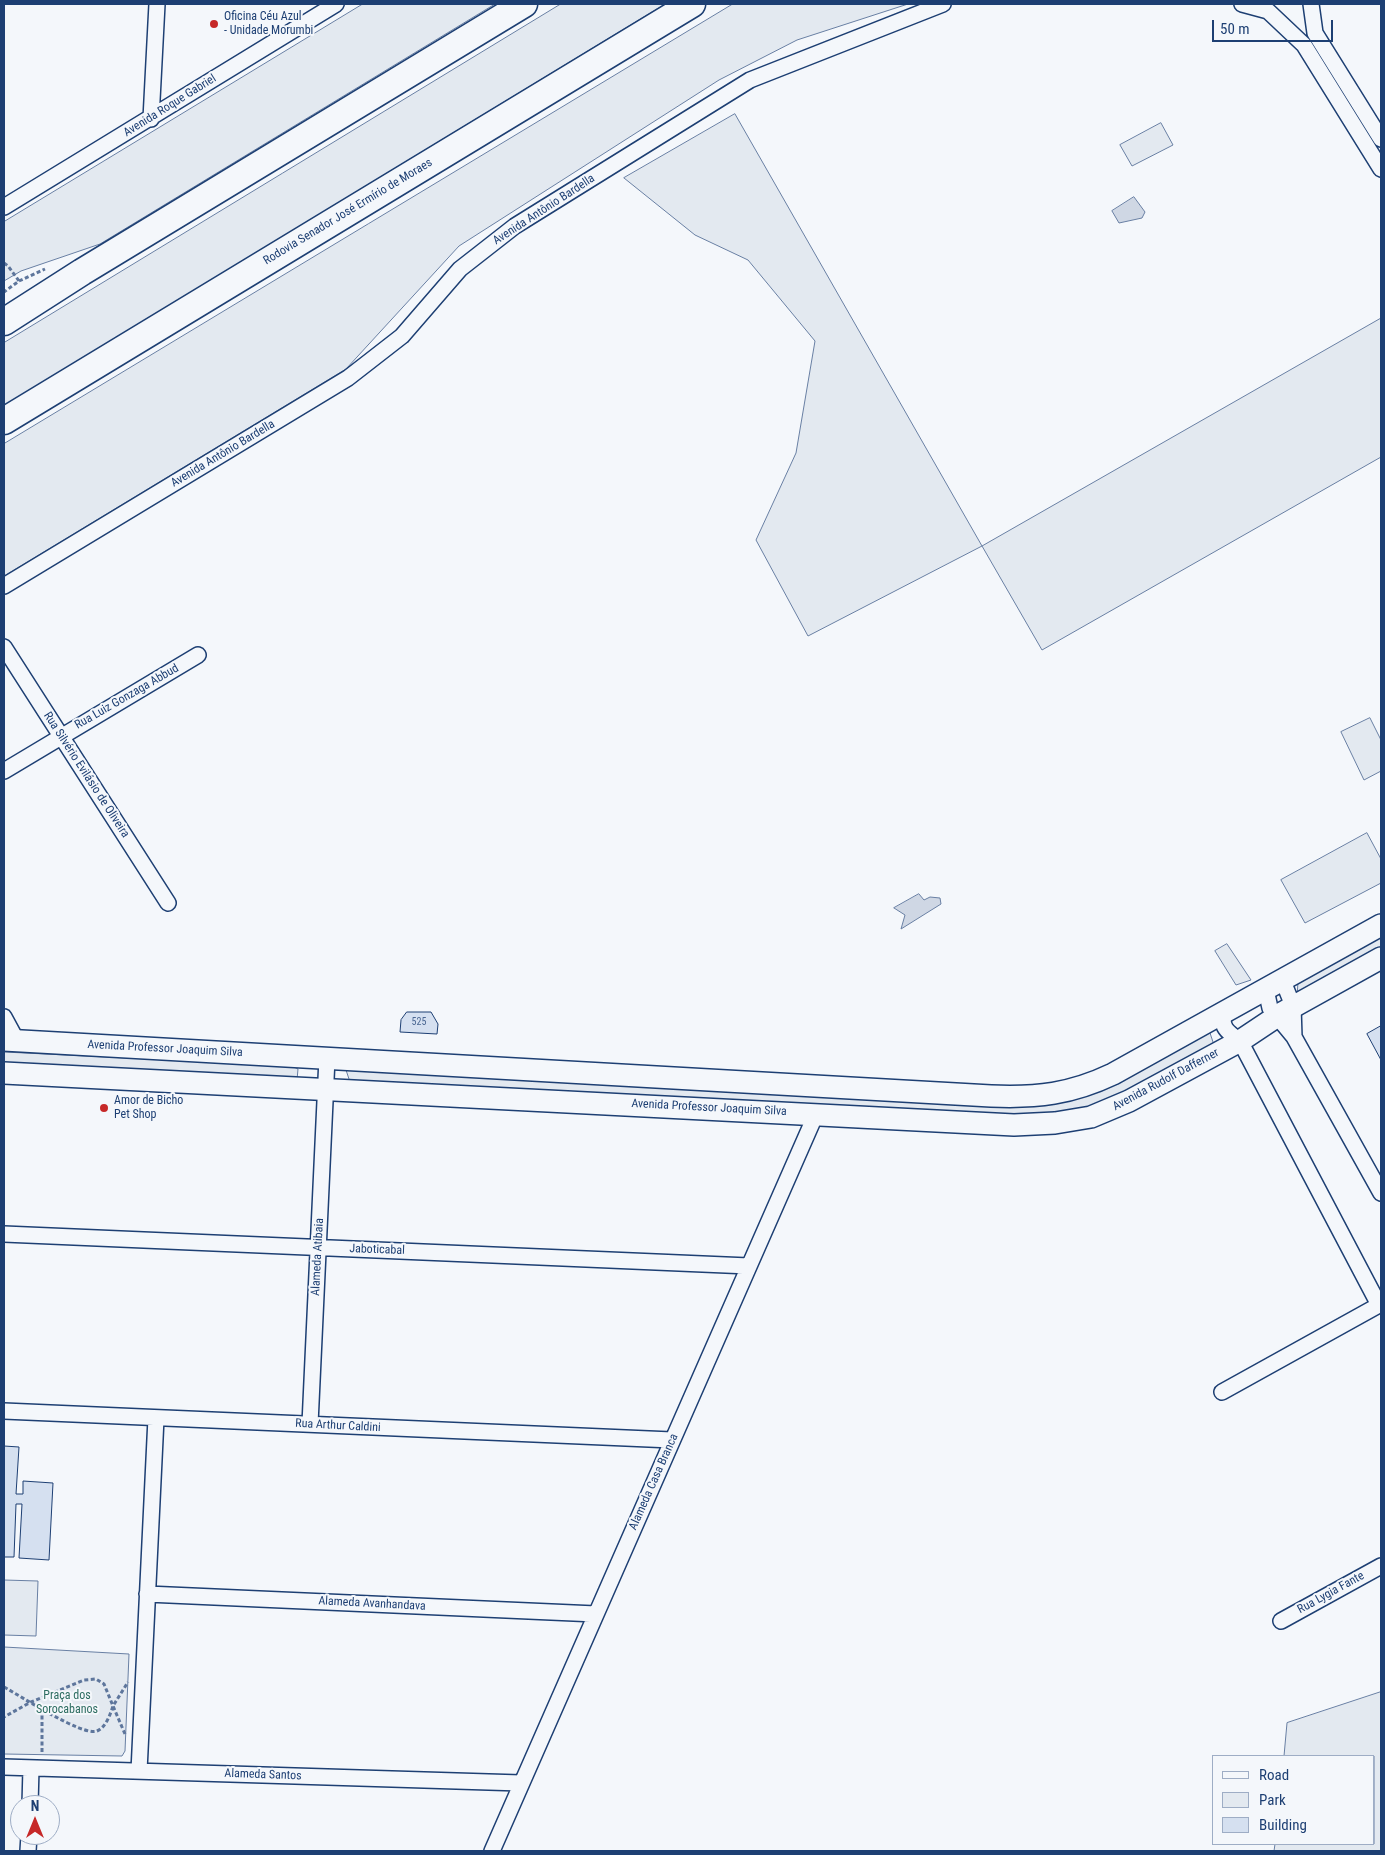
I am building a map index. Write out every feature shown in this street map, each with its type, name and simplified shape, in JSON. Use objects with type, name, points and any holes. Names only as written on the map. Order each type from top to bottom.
[{"type":"highway","points":[[4,322],[82,272],[524,4]]},
{"type":"highway","name":"Rodovia Senador José Ermírio de Moraes","points":[[4,421],[692,4]]},
{"type":"main road","points":[[1224,1013],[1381,926]]},
{"type":"main road","name":"Avenida Rudolf Dafferner","points":[[1091,1117],[1129,1101],[1240,1041],[1285,1012],[1381,958]]},
{"type":"main road","name":"Avenida Professor Joaquim Silva","points":[[10,1041],[1021,1098],[1052,1095],[1087,1086],[1224,1013]]},
{"type":"main road","name":"Avenida Professor Joaquim Silva","points":[[4,1074],[1014,1125],[1055,1123],[1091,1117]]},
{"type":"street","points":[[151,118],[157,4]]},
{"type":"street","name":"Avenida Roque Gabriel","points":[[4,207],[336,4]]},
{"type":"street","name":"Avenida Antônio Bardella","points":[[4,586],[348,378],[402,336],[460,269],[515,226],[750,80],[943,4]]},
{"type":"street","points":[[1242,4],[1268,11],[1304,45],[1381,169]]},
{"type":"street","points":[[1311,4],[1315,33],[1381,139]]},
{"type":"street","name":"Rua Silvério Evilásio de Oliveira","points":[[4,647],[168,903]]},
{"type":"street","name":"Rua Luiz Gonzaga Abbud","points":[[4,771],[198,655]]},
{"type":"street","points":[[1274,986],[1270,1008],[1285,1012]]},
{"type":"street","points":[[1274,986],[1294,1036],[1381,1193]]},
{"type":"street","points":[[1222,1392],[1379,1305],[1240,1041],[1224,1027],[1222,1022],[1224,1013]]},
{"type":"street","points":[[4,1017],[10,1041]]},
{"type":"street","points":[[325,1089],[327,1058]]},
{"type":"street","name":"Alameda Atibaia","points":[[310,1424],[325,1089]]},
{"type":"street","name":"Alameda Casa Branca","points":[[492,1851],[816,1114]]},
{"type":"street","name":"Jaboticabal","points":[[4,1234],[749,1266]]},
{"type":"street","name":"Rua Arthur Caldini","points":[[4,1411],[672,1440]]},
{"type":"street","points":[[138,1771],[156,1418]]},
{"type":"street","name":"Rua Lygia Fante","points":[[1281,1621],[1381,1566]]},
{"type":"street","name":"Alameda Avanhandava","points":[[147,1594],[596,1614]]},
{"type":"street","name":"Alameda Santos","points":[[4,1767],[522,1783]]},
{"type":"street","points":[[32,1795],[36,1768]]},
{"type":"path","points":[[4,264],[8,266],[19,281],[4,292]]},
{"type":"path","points":[[4,1687],[31,1702],[42,1710],[86,1732],[97,1731],[109,1719],[113,1706],[104,1684],[92,1679],[84,1680],[31,1702],[4,1717]]},
{"type":"path","points":[[36,1768],[42,1710]]},
{"type":"green space","points":[[363,4],[495,4],[100,244],[21,271],[4,281],[4,222]]},
{"type":"green space","points":[[561,4],[665,4],[4,406],[4,343]]},
{"type":"green space","points":[[733,4],[908,4],[797,40],[719,80],[459,246],[346,369],[4,576],[4,444]]},
{"type":"green space","points":[[735,114],[982,546],[808,636],[756,540],[796,453],[815,341],[748,260],[695,235],[624,178]]},
{"type":"green space","points":[[1161,123],[1173,145],[1132,166],[1120,145]]},
{"type":"green space","points":[[1381,318],[1381,457],[1042,650],[982,546]]},
{"type":"green space","points":[[1370,718],[1381,740],[1381,771],[1364,780],[1341,732]]},
{"type":"green space","points":[[1367,833],[1381,859],[1381,883],[1305,923],[1281,880]]},
{"type":"green space","points":[[1381,935],[1381,951],[1297,998],[1298,981]]},
{"type":"green space","points":[[1227,944],[1251,980],[1236,985],[1215,951]]},
{"type":"green space","points":[[1210,1033],[1214,1045],[1108,1103],[1068,1114],[1028,1117],[350,1082],[346,1070],[354,1067],[1101,1089]]},
{"type":"green space","points":[[4,1052],[292,1066],[298,1069],[297,1080],[4,1064]]},
{"type":"green space","points":[[4,1580],[38,1581],[36,1636],[4,1635]]},
{"type":"green space","name":"Praça dos Sorocabanos","points":[[4,1647],[129,1654],[125,1751],[122,1756],[4,1754]]},
{"type":"green space","points":[[1381,1692],[1381,1851],[1274,1851],[1275,1845],[1375,1845],[1375,1755],[1284,1755],[1287,1723]]},
{"type":"shaded area","points":[[1134,197],[1145,212],[1142,218],[1119,223],[1112,211]]},
{"type":"shaded area","points":[[919,894],[924,900],[930,897],[940,898],[941,904],[901,929],[905,915],[894,908]]},
{"type":"building","points":[[407,1012],[431,1012],[438,1024],[437,1034],[400,1032],[401,1020]]},
{"type":"building","points":[[1381,1026],[1381,1060],[1367,1034]]},
{"type":"building","points":[[4,1446],[19,1447],[16,1494],[23,1494],[23,1481],[53,1483],[49,1560],[19,1558],[22,1504],[16,1504],[14,1557],[4,1557]]},
{"type":"place","name":"Oficina Céu Azul - Unidade Morumbi","points":[[214,24]]},
{"type":"place","name":"Amor de Bicho Pet Shop","points":[[104,1108]]}]
